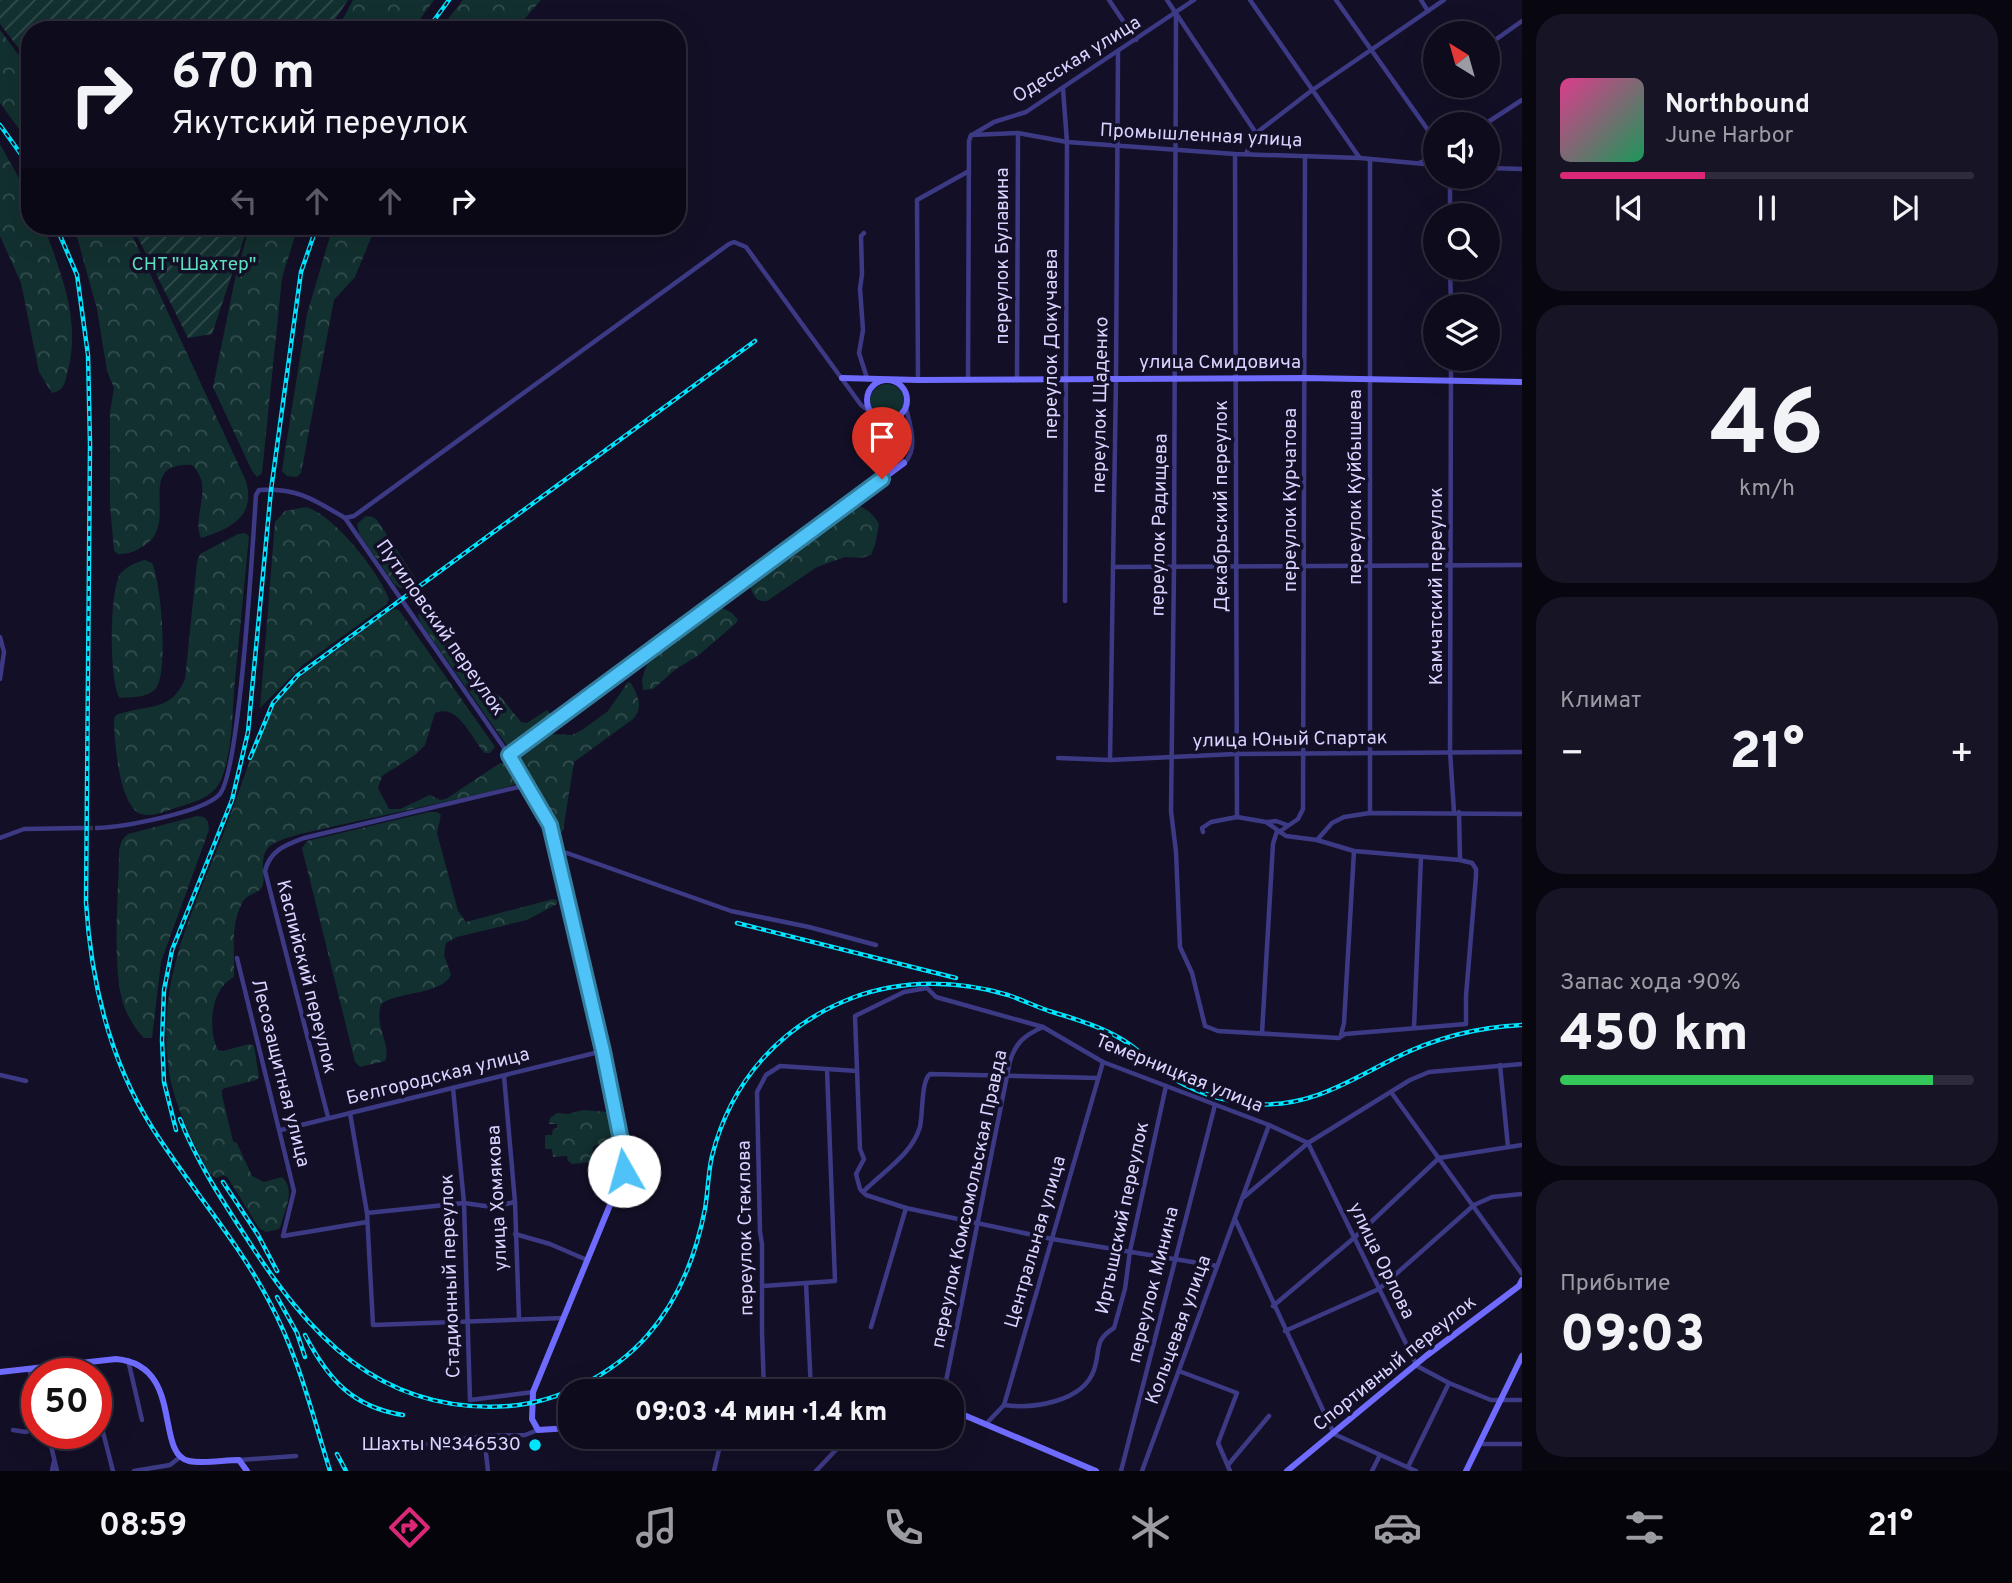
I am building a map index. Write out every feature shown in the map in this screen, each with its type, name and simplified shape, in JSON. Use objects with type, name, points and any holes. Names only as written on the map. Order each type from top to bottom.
[{"type":"main road","name":"улица Смидовича","points":[[842,378],[1305,378],[1522,382]]},
{"type":"main road","points":[[907,398],[900,385],[885,380],[869,391],[866,401],[871,413],[881,420],[891,420],[900,416],[906,408],[911,388],[918,380]]},
{"type":"main road","points":[[509,755],[904,463]]},
{"type":"main road","name":"Путиловский переулок","points":[[509,755],[547,817],[558,854],[625,1160],[624,1171],[533,1392],[532,1419],[538,1430]]},
{"type":"main road","name":"Спортивный переулок","points":[[1287,1471],[1519,1286],[1522,1280]]},
{"type":"main road","points":[[1466,1471],[1522,1356]]},
{"type":"main road","points":[[112,1361],[127,1360],[141,1366],[152,1376],[161,1392],[173,1446],[180,1457],[189,1461],[239,1460],[247,1471]]},
{"type":"main road","points":[[0,1373],[21,1370]]},
{"type":"main road","points":[[964,1415],[1097,1471]]},
{"type":"main road","points":[[538,1430],[558,1429]]},
{"type":"street","points":[[1109,0],[1136,40]]},
{"type":"street","points":[[1167,0],[1256,133]]},
{"type":"street","name":"Одесская улица","points":[[970,138],[994,122],[1026,112],[1194,0]]},
{"type":"street","points":[[1250,0],[1360,158]]},
{"type":"street","points":[[1336,0],[1423,123]]},
{"type":"street","points":[[1420,0],[1428,11]]},
{"type":"street","points":[[1245,154],[1256,133],[1311,91],[1444,0]]},
{"type":"street","name":"переулок Радищева","points":[[1175,13],[1177,148],[1171,811],[1181,947],[1192,973],[1205,1026],[1211,1029],[1262,1033]]},
{"type":"street","points":[[1500,37],[1522,21]]},
{"type":"street","name":"переулок Щаденко","points":[[1110,760],[1118,51]]},
{"type":"street","name":"переулок Докучаева","points":[[1063,89],[1067,142],[1065,601]]},
{"type":"street","points":[[1500,114],[1522,100]]},
{"type":"street","name":"Промышленная улица","points":[[970,138],[1018,133],[1067,142],[1423,163]]},
{"type":"street","name":"переулок Булавина","points":[[1017,380],[1018,133]]},
{"type":"street","points":[[968,380],[970,138]]},
{"type":"street","name":"Декабрьский переулок","points":[[1235,154],[1237,817]]},
{"type":"street","name":"переулок Курчатова","points":[[1278,832],[1298,818],[1303,809],[1305,156]]},
{"type":"street","name":"переулок Куйбышева","points":[[1370,160],[1370,813]]},
{"type":"street","points":[[1418,163],[1423,161]]},
{"type":"street","points":[[1500,168],[1522,169]]},
{"type":"street","points":[[918,380],[917,200],[969,172]]},
{"type":"street","points":[[864,233],[861,236],[860,289],[863,330],[859,353],[867,379]]},
{"type":"street","points":[[97,828],[189,811],[213,800],[226,788],[240,696],[259,490],[290,490],[309,497],[345,518],[363,509],[729,244],[734,242],[747,247],[862,405],[871,413],[878,430],[904,463],[910,454],[912,434],[906,408]]},
{"type":"street","name":"Камчатский переулок","points":[[1451,371],[1450,751],[1460,860]]},
{"type":"street","name":"Путиловский переулок","points":[[345,518],[509,755]]},
{"type":"street","points":[[1113,567],[1522,565]]},
{"type":"street","points":[[0,637],[0,679]]},
{"type":"street","name":"улица Юный Спартак","points":[[1058,758],[1110,760],[1236,754],[1522,752]]},
{"type":"street","name":"Каспийский переулок","points":[[328,1117],[265,871],[273,852],[304,838],[528,785]]},
{"type":"street","points":[[1317,840],[1332,823],[1344,817],[1370,813],[1522,814]]},
{"type":"street","points":[[1203,832],[1202,828],[1211,822],[1237,817],[1276,821],[1287,825]]},
{"type":"street","points":[[1267,822],[1286,836],[1317,840],[1354,851],[1460,860],[1474,865],[1476,876],[1471,917],[1466,1024],[1345,1034],[1339,1038],[1262,1033],[1273,844],[1278,832]]},
{"type":"street","points":[[0,838],[24,830],[82,828]]},
{"type":"street","points":[[1339,1038],[1344,1023],[1354,851]]},
{"type":"street","points":[[558,854],[567,853],[731,911],[876,946]]},
{"type":"street","points":[[1413,1028],[1421,857]]},
{"type":"street","name":"Лесозащитная улица","points":[[237,958],[294,1191],[283,1236],[367,1222]]},
{"type":"street","name":"Темерницкая улица","points":[[857,1071],[855,1016],[904,992],[927,988],[936,997],[1043,1027],[1102,1062],[1269,1125]]},
{"type":"street","name":"переулок Комсомольская Правда","points":[[946,1379],[1013,1050],[1026,1034],[1043,1027]]},
{"type":"street","name":"Белгородская улица","points":[[281,1130],[603,1051]]},
{"type":"street","name":"Центральная улица","points":[[986,1424],[1004,1405],[1102,1062]]},
{"type":"street","name":"Кольцевая улица","points":[[1243,1199],[1308,1143],[1410,1080],[1429,1072],[1522,1064]]},
{"type":"street","points":[[1500,1065],[1508,1147]]},
{"type":"street","name":"переулок Стеклова","points":[[764,1379],[757,1093],[759,1084],[771,1070],[779,1066],[827,1069]]},
{"type":"street","points":[[763,1286],[835,1281],[827,1069],[857,1071],[860,1149],[864,1159],[856,1174],[863,1192],[872,1199],[1052,1239],[1217,1266]]},
{"type":"street","name":"Темерницкая улица","points":[[863,1192],[880,1176],[886,1174],[908,1149],[920,1126],[926,1078],[935,1073],[1098,1078]]},
{"type":"street","points":[[0,1074],[26,1081]]},
{"type":"street","name":"улица Хомякова","points":[[504,1076],[515,1202],[519,1319]]},
{"type":"street","name":"Иртышский переулок","points":[[1004,1405],[1054,1401],[1068,1396],[1089,1382],[1095,1367],[1098,1345],[1104,1334],[1114,1328],[1125,1289],[1130,1251],[1166,1086]]},
{"type":"street","name":"Стадионный переулок","points":[[453,1088],[464,1203],[470,1401],[533,1392]]},
{"type":"street","points":[[1391,1092],[1522,1274]]},
{"type":"street","name":"переулок Минина","points":[[1121,1471],[1215,1105]]},
{"type":"street","points":[[350,1113],[367,1222],[373,1325],[564,1318]]},
{"type":"street","points":[[1269,1125],[1308,1143]]},
{"type":"street","name":"Кольцевая улица","points":[[1142,1471],[1269,1125]]},
{"type":"street","name":"улица Орлова","points":[[1308,1143],[1417,1366]]},
{"type":"street","points":[[1273,1306],[1354,1238],[1439,1158],[1522,1145]]},
{"type":"street","points":[[1285,1331],[1379,1289],[1474,1205],[1492,1197],[1522,1194]]},
{"type":"street","points":[[366,1213],[464,1203],[483,1208],[515,1202]]},
{"type":"street","points":[[870,1327],[906,1208]]},
{"type":"street","points":[[1235,1218],[1273,1306],[1334,1434],[1416,1471]]},
{"type":"street","points":[[514,1234],[550,1244],[587,1260]]},
{"type":"street","points":[[806,1283],[810,1379]]},
{"type":"street","points":[[127,1360],[142,1420]]},
{"type":"street","points":[[1417,1366],[1491,1400],[1522,1400]]},
{"type":"street","points":[[1179,1371],[1237,1393],[1218,1443],[1230,1471]]},
{"type":"street","points":[[1408,1467],[1449,1383]]},
{"type":"street","points":[[1228,1465],[1269,1416]]},
{"type":"street","points":[[13,1430],[21,1431]]},
{"type":"street","points":[[401,1448],[484,1436],[525,1435],[538,1430]]},
{"type":"street","points":[[484,1436],[488,1471]]},
{"type":"street","points":[[1479,1444],[1522,1444]]},
{"type":"street","points":[[52,1449],[55,1471]]},
{"type":"street","points":[[107,1449],[113,1471]]},
{"type":"street","points":[[714,1471],[719,1449]]},
{"type":"street","points":[[816,1471],[837,1449]]},
{"type":"street","points":[[1372,1471],[1380,1455]]},
{"type":"street","points":[[239,1460],[296,1456]]},
{"type":"street","points":[[134,1471],[170,1465],[180,1457]]},
{"type":"green space","points":[[0,0],[348,0],[334,21],[21,21],[21,51],[0,24]]},
{"type":"green space","points":[[353,0],[434,0],[419,21],[342,21]]},
{"type":"green space","points":[[463,0],[541,0],[523,21],[446,21]]},
{"type":"green space","points":[[0,30],[21,58],[21,132],[0,103]]},
{"type":"green space","points":[[0,144],[21,182],[21,235],[47,235],[67,298],[71,317],[71,355],[64,384],[59,391],[52,393],[39,372],[21,283],[0,236]]},
{"type":"green space","points":[[76,235],[132,235],[246,481],[247,504],[244,512],[231,526],[201,538],[199,520],[202,483],[199,474],[192,465],[177,466],[167,470],[162,478],[159,520],[154,536],[134,551],[118,554],[114,551],[110,505],[110,412],[114,388],[107,371],[97,309]]},
{"type":"green space","name":"СНТ \"Шахтер\"","points":[[136,235],[245,235],[212,334],[188,338]]},
{"type":"green space","points":[[247,235],[295,235],[282,278],[262,473],[257,477],[213,387],[236,274]]},
{"type":"green space","points":[[330,235],[372,235],[355,277],[334,300],[301,473],[297,477],[287,476],[282,471],[307,314]]},
{"type":"green space","points":[[887,384],[899,389],[904,401],[899,413],[887,418],[875,413],[870,401],[875,389]]},
{"type":"green space","points":[[857,506],[870,512],[879,524],[871,555],[861,558],[845,557],[817,567],[767,601],[756,598],[750,587],[752,580]]},
{"type":"green space","points":[[306,507],[330,521],[354,546],[366,560],[389,599],[387,604],[303,665],[260,708],[275,522],[285,511]]},
{"type":"green space","points":[[366,516],[377,520],[416,579],[417,584],[407,592],[395,585],[359,534],[357,524]]},
{"type":"green space","points":[[245,533],[249,536],[231,736],[221,780],[210,794],[200,800],[156,814],[141,814],[128,799],[123,786],[114,719],[116,715],[165,702],[179,690],[185,679],[200,554]]},
{"type":"green space","points":[[145,560],[152,563],[161,606],[163,646],[160,679],[149,694],[120,698],[116,689],[112,656],[114,596],[121,573]]},
{"type":"green space","points":[[717,605],[732,613],[738,620],[736,623],[653,689],[643,690],[642,679],[649,658]]},
{"type":"green space","points":[[394,609],[399,610],[495,747],[490,753],[485,753],[458,718],[443,711],[435,713],[425,745],[415,755],[382,776],[378,788],[389,809],[400,809],[430,795],[440,800],[446,799],[500,763],[508,765],[519,783],[299,834],[276,842],[266,851],[262,887],[244,900],[238,912],[234,930],[234,977],[220,990],[212,1021],[218,1050],[249,1044],[254,1046],[259,1077],[225,1088],[222,1095],[233,1141],[237,1143],[252,1176],[264,1182],[282,1177],[288,1187],[288,1200],[281,1225],[279,1229],[266,1232],[259,1228],[228,1178],[224,1175],[216,1178],[209,1173],[178,1106],[170,1078],[166,1031],[173,971],[191,915],[254,751],[275,706],[300,678]]},
{"type":"green space","points":[[424,610],[432,612],[489,689],[500,696],[521,722],[527,723],[547,710],[552,715],[551,720],[514,747],[508,747],[420,622],[418,615]]},
{"type":"green space","points":[[628,682],[639,701],[636,715],[574,762],[563,831],[558,834],[545,807],[526,780],[519,758],[522,752],[551,734],[572,735],[582,730],[608,711]]},
{"type":"green space","points":[[429,812],[441,815],[437,833],[458,911],[466,922],[553,899],[557,900],[557,904],[527,920],[457,937],[446,943],[444,955],[451,975],[446,981],[429,990],[381,1004],[379,1013],[387,1055],[385,1061],[360,1067],[355,1062],[302,848],[307,841]]},
{"type":"green space","points":[[197,816],[204,817],[209,830],[161,962],[152,1038],[144,1038],[128,1015],[120,990],[117,951],[119,850],[122,840],[128,834]]},
{"type":"green space","points":[[583,1110],[608,1112],[617,1136],[593,1147],[592,1162],[572,1164],[567,1156],[553,1157],[552,1149],[545,1149],[545,1135],[552,1135],[553,1129],[557,1128],[557,1124],[549,1124],[550,1118],[557,1113],[568,1114]]},
{"type":"tunnel","points":[[82,828],[97,828]]},
{"type":"railway","points":[[434,21],[449,0]]},
{"type":"railway","points":[[0,125],[21,154]]},
{"type":"railway","points":[[60,235],[77,275],[88,355],[90,445],[86,902],[98,991],[114,1048],[138,1103],[167,1151],[243,1257],[279,1321],[304,1385],[330,1471]]},
{"type":"railway","points":[[176,1130],[164,1082],[164,990],[172,950],[232,800],[248,732],[271,490],[301,272],[314,235]]},
{"type":"railway","points":[[250,758],[273,703],[298,675],[755,341]]},
{"type":"railway","points":[[737,923],[956,978]]},
{"type":"railway","points":[[180,1119],[217,1192],[268,1271],[322,1335],[352,1361],[385,1382],[422,1397],[463,1405],[509,1406],[547,1399],[584,1384],[618,1362],[647,1336],[677,1293],[691,1260],[705,1209],[712,1156],[732,1104],[746,1080],[762,1059],[802,1024],[852,998],[890,987],[910,985],[950,984],[989,990],[1087,1023],[1114,1035],[1134,1047],[1165,1073],[1196,1090],[1219,1098],[1255,1104],[1293,1102],[1311,1097],[1441,1039],[1489,1028],[1522,1025]]},
{"type":"railway","points":[[223,1182],[258,1235],[277,1271]]},
{"type":"railway","points":[[277,1297],[297,1333],[305,1357]]},
{"type":"railway","points":[[305,1335],[333,1378],[356,1398],[385,1411],[403,1415]]},
{"type":"railway","points":[[337,1454],[346,1471]]},
{"type":"place","name":"Шахты №346530","points":[[535,1445]]},
{"type":"route","points":[[624,1171],[625,1160],[603,1051],[550,825],[509,755],[882,479]]}]
